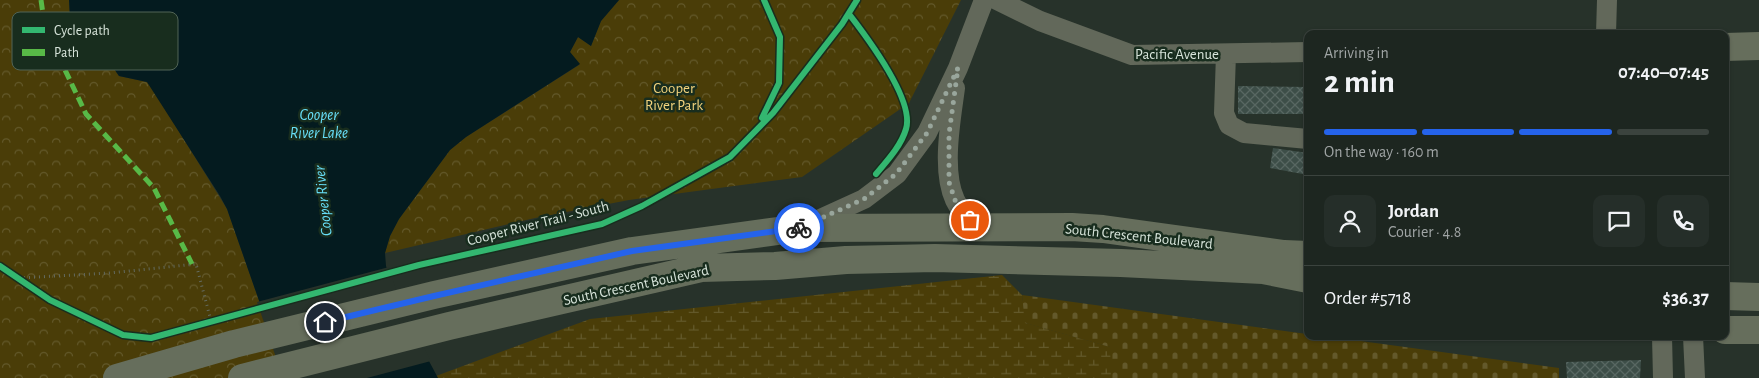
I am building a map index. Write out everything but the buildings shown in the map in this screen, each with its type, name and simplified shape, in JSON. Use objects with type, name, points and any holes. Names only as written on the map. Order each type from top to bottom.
[{"type":"highway","name":"South Crescent Boulevard","points":[[117,378],[234,344],[632,251],[800,228],[1072,227],[1104,229],[1284,254],[1304,255]]},
{"type":"highway","name":"South Crescent Boulevard","points":[[245,377],[449,326],[701,268],[776,266],[846,260],[935,258],[1121,263],[1263,270],[1304,278]]},
{"type":"highway","points":[[1729,296],[1759,297]]},
{"type":"highway","points":[[1729,330],[1759,330]]},
{"type":"street","points":[[800,228],[864,199],[896,174],[927,133],[958,68],[984,0]]},
{"type":"street","name":"Pacific Avenue","points":[[997,0],[1040,21],[1132,55],[1304,52]]},
{"type":"street","points":[[1606,30],[1607,0]]},
{"type":"street","points":[[1226,54],[1224,113],[1229,125],[1244,133],[1304,139]]},
{"type":"street","points":[[958,68],[949,134],[949,182],[955,200],[977,228]]},
{"type":"street","points":[[1662,340],[1663,378]]},
{"type":"street","points":[[1693,340],[1695,378]]},
{"type":"path","points":[[16,276],[110,273],[196,264],[214,321],[202,324]]},
{"type":"path","points":[[16,276],[26,284]]},
{"type":"green space","points":[[0,0],[69,0],[70,12],[12,12],[12,70],[115,70],[119,76],[147,82],[227,209],[286,378],[0,378]]},
{"type":"green space","name":"Cooper River Park","points":[[619,0],[961,0],[909,103],[802,177],[629,200],[535,218],[385,253],[390,236],[399,219],[450,150],[466,137],[579,65],[570,52],[578,37],[591,46],[601,21]]},
{"type":"green space","points":[[1002,275],[1022,295],[1026,323],[1111,347],[1111,378],[438,378],[436,376],[590,319]]},
{"type":"green space","points":[[1022,295],[1304,334],[1304,340],[1353,340],[1559,368],[1559,378],[1111,378],[1110,347],[1025,323]]},
{"type":"water","name":"Cooper River Lake","points":[[69,0],[619,0],[601,21],[591,46],[578,37],[570,52],[580,64],[466,137],[450,150],[399,219],[390,236],[385,253],[386,266],[397,301],[438,378],[286,378],[227,209],[220,196],[147,82],[119,76],[115,70],[178,70],[178,12],[70,12]]},
{"type":"pier","points":[[389,267],[399,300],[431,361],[367,378],[283,378],[257,302]]},
{"type":"marked path","points":[[41,0],[43,12]]},
{"type":"marked path","points":[[65,70],[86,114],[154,188],[192,264]]},
{"type":"cycle path","points":[[762,118],[779,83],[780,37],[764,0]]},
{"type":"cycle path","name":"Cooper River Trail - South","points":[[0,266],[50,300],[123,335],[151,338],[419,265],[602,224],[642,206],[730,157],[773,113],[842,24],[857,0]]},
{"type":"cycle path","points":[[849,14],[887,69],[903,102],[907,117],[906,129],[901,141],[876,174]]},
{"type":"way so far","points":[[799,228],[864,199],[896,174],[927,133],[958,68],[949,134],[949,182],[955,200],[970,220]]},
{"type":"route","points":[[325,322],[632,251],[799,228]]},
{"type":"water label","name":"Cooper River","points":[[322,201]]}]
